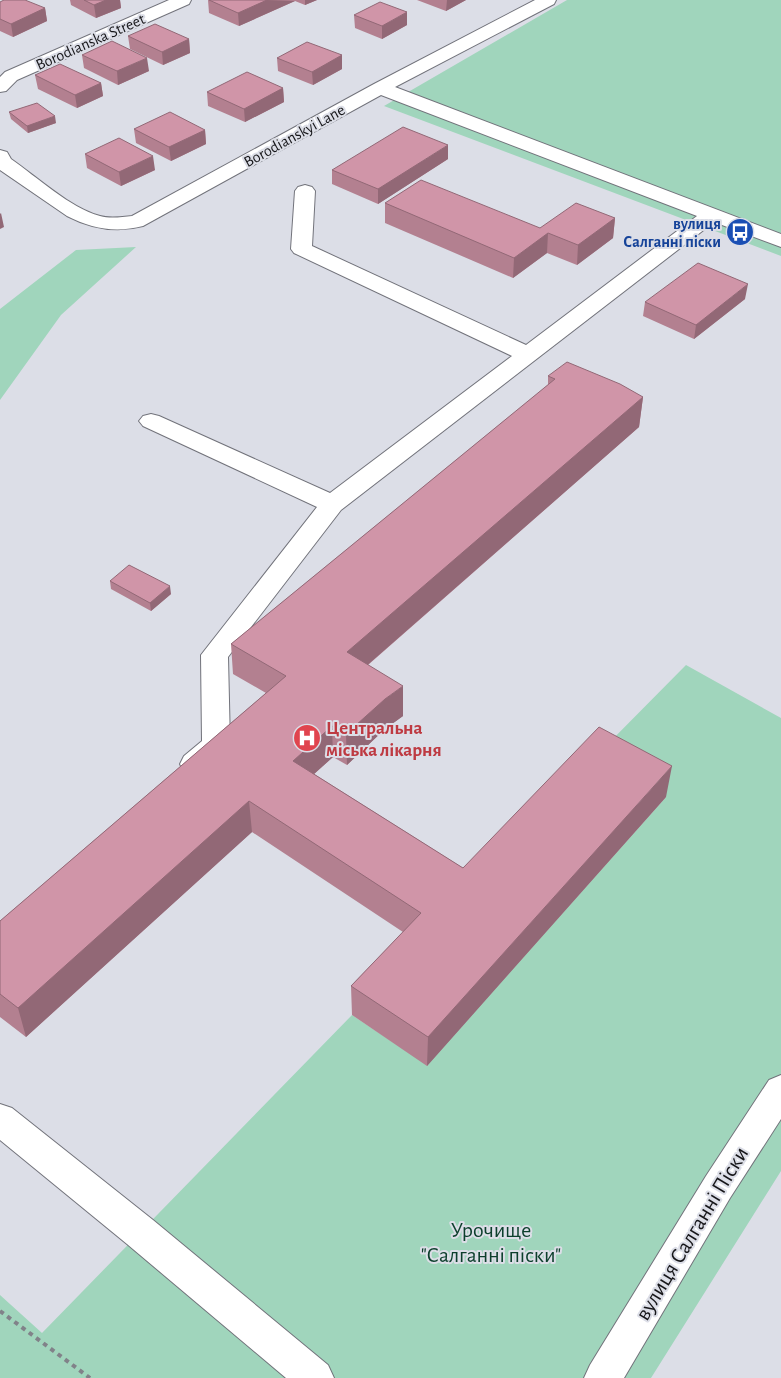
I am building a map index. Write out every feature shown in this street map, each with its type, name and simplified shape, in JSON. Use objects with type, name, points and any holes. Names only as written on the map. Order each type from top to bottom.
[{"type":"street","name":"Borodianska Street","points":[[0,87],[11,76],[183,0]]},
{"type":"street","name":"Borodianskyi Lane","points":[[1,159],[75,211],[98,222],[136,222],[380,88],[548,0]]},
{"type":"street","points":[[380,88],[781,241]]},
{"type":"street","points":[[305,191],[301,249],[528,355]]},
{"type":"street","points":[[179,777],[216,745],[214,655],[332,504],[711,214]]},
{"type":"street","points":[[151,421],[332,504]]},
{"type":"street","name":"вулиця Салганні Піски","points":[[603,1378],[728,1172],[781,1090]]},
{"type":"street","points":[[0,1119],[140,1232],[315,1378]]},
{"type":"path","points":[[0,1311],[90,1378]]},
{"type":"green space","points":[[567,0],[781,0],[781,256],[384,106]]},
{"type":"green space","points":[[136,247],[61,315],[0,400],[0,309],[76,250]]},
{"type":"green space","name":"Урочище \"Салганні піски\"","points":[[686,665],[781,718],[781,1171],[651,1378],[0,1378],[0,1295],[42,1333],[352,1015],[427,1065],[666,797],[595,757]]},
{"type":"building","points":[[4,0],[25,0],[45,8],[11,24],[0,19],[0,2]]},
{"type":"building","points":[[84,0],[106,0],[94,5]]},
{"type":"building","points":[[209,0],[267,0],[238,13]]},
{"type":"building","points":[[380,2],[407,12],[382,26],[354,15]]},
{"type":"building","points":[[155,24],[189,39],[162,52],[128,36]]},
{"type":"building","points":[[112,41],[147,58],[117,71],[82,55]]},
{"type":"building","points":[[307,42],[342,55],[312,72],[277,58]]},
{"type":"building","points":[[60,64],[101,83],[75,95],[35,75]]},
{"type":"building","points":[[247,72],[283,88],[244,109],[207,92]]},
{"type":"building","points":[[37,103],[55,116],[27,126],[9,112]]},
{"type":"building","points":[[170,112],[205,130],[169,147],[134,129]]},
{"type":"building","points":[[403,127],[448,145],[378,189],[332,170]]},
{"type":"building","points":[[119,138],[153,156],[119,172],[85,154]]},
{"type":"building","points":[[421,180],[540,228],[576,203],[615,218],[578,245],[548,233],[514,258],[385,203]]},
{"type":"building","points":[[698,263],[748,284],[696,325],[645,302]]},
{"type":"building","points":[[567,362],[620,384],[643,397],[347,652],[403,686],[385,699],[346,734],[332,726],[293,761],[463,868],[599,727],[672,766],[428,1037],[351,986],[421,913],[249,801],[18,1008],[0,994],[0,921],[286,676],[231,644],[555,379],[548,376]]},
{"type":"building","points":[[129,565],[170,586],[150,603],[110,581]]},
{"type":"place","name":"вулиця Салганні піски","points":[[740,232]]},
{"type":"place","name":"Центральна міська лікарня","points":[[307,738]]}]
